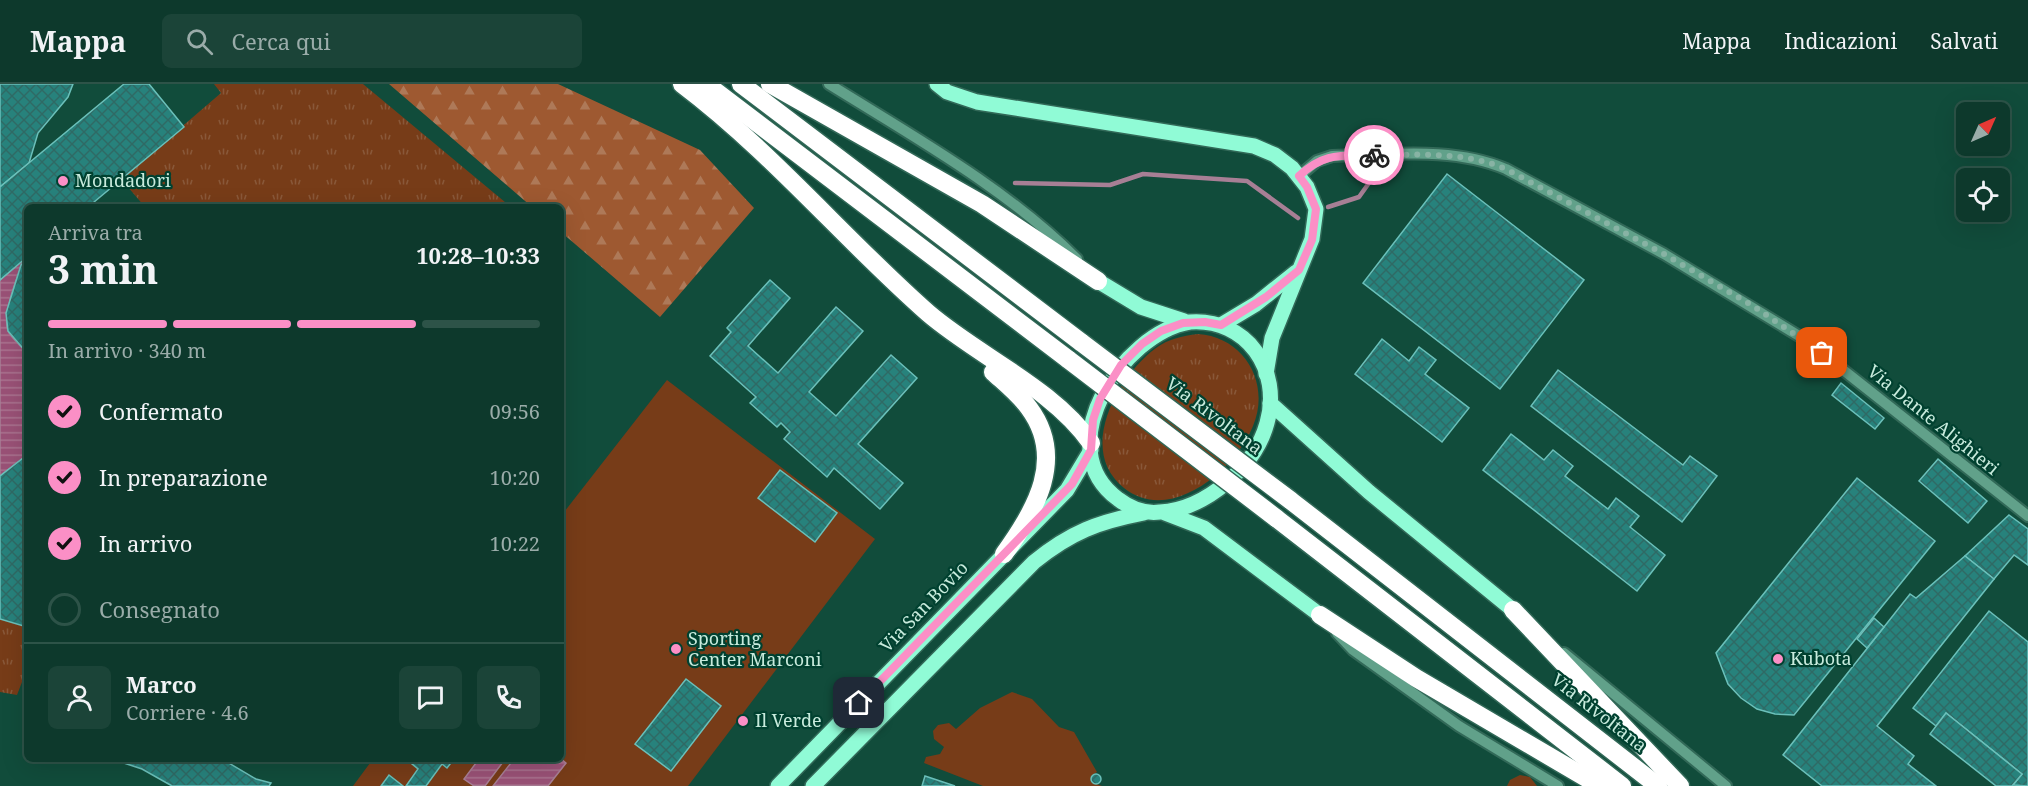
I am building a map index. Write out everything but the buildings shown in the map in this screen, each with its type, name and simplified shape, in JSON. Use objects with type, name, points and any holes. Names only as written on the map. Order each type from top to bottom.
[{"type":"highway","points":[[682,84],[757,145],[890,277],[953,333],[1026,405],[1037,421],[1046,448],[1046,474],[1037,504],[1004,554]]},
{"type":"highway","points":[[705,84],[1276,518],[1622,786]]},
{"type":"highway","name":"Via Rivoltana","points":[[741,84],[1290,500],[1658,786]]},
{"type":"highway","points":[[770,84],[990,209],[1098,281]]},
{"type":"highway","points":[[953,333],[1067,414],[1091,446]]},
{"type":"highway","points":[[1513,609],[1680,786]]},
{"type":"highway","points":[[1320,615],[1416,678],[1600,786]]},
{"type":"main road","points":[[813,786],[1034,562],[1061,541],[1089,526],[1198,502],[1235,473],[1262,437],[1270,403],[1266,374],[1272,338],[1312,240],[1316,209],[1307,187],[1299,176],[1275,155],[1254,146],[976,102],[947,92],[936,84]]},
{"type":"main road","points":[[1221,325],[1263,299],[1299,270]]},
{"type":"main road","points":[[1098,281],[1142,307],[1165,317],[1221,325],[1251,345],[1266,374]]},
{"type":"main road","points":[[1190,322],[1154,334],[1121,365],[1094,413],[1091,446],[1098,472],[1109,492],[1128,506],[1204,528],[1320,615]]},
{"type":"main road","points":[[1270,403],[1369,492],[1513,609]]},
{"type":"main road","name":"Via San Bovio","points":[[778,786],[1067,490],[1091,446]]},
{"type":"street","points":[[829,84],[988,186],[1058,242],[1098,281]]},
{"type":"street","name":"Via Dante Alighieri","points":[[1299,176],[1317,161],[1332,156],[1461,155],[1483,159],[1664,254],[1804,339],[2028,516]]},
{"type":"street","points":[[1513,609],[1726,786]]},
{"type":"street","points":[[1320,615],[1353,651],[1459,726],[1558,786]]},
{"type":"green space","points":[[214,84],[363,84],[507,204],[142,204],[121,179],[221,93]]},
{"type":"green space","points":[[389,84],[558,84],[700,150],[754,208],[660,317],[564,235],[564,204],[529,204]]},
{"type":"green space","points":[[1198,334],[1214,337],[1229,344],[1249,365],[1256,379],[1258,394],[1258,410],[1253,426],[1232,459],[1216,475],[1199,487],[1180,496],[1161,500],[1142,498],[1124,488],[1110,472],[1103,454],[1103,434],[1108,414],[1128,376],[1142,360],[1165,342]]},
{"type":"green space","name":"Sporting Center Marconi","points":[[667,380],[875,539],[688,786],[353,786],[371,762],[564,762],[564,512]]},
{"type":"green space","points":[[0,619],[24,626],[24,677],[17,695],[0,692]]},
{"type":"green space","points":[[1012,692],[1032,699],[1059,727],[1074,732],[1097,772],[1091,776],[1091,782],[1102,786],[983,786],[924,763],[926,757],[940,754],[944,747],[934,739],[933,731],[938,725],[949,723],[956,729],[980,708]]},
{"type":"green space","points":[[1520,775],[1530,777],[1537,786],[1507,786],[1510,780]]},
{"type":"shaded area","points":[[24,260],[12,293],[7,324],[9,334],[24,350],[24,457],[0,476],[0,280]]},
{"type":"shaded area","points":[[477,762],[503,762],[485,786],[474,786],[464,779]]},
{"type":"shaded area","points":[[512,762],[566,763],[548,786],[493,786]]},
{"type":"waterway","points":[[1328,207],[1359,197],[1379,169]]},
{"type":"waterway","points":[[1015,183],[1110,185],[1143,174],[1247,181],[1298,218]]},
{"type":"way so far","points":[[1374,155],[1461,155],[1483,159],[1506,169],[1664,254],[1753,306],[1822,353]]},
{"type":"place","name":"Mondadori","points":[[63,181]]},
{"type":"place","name":"Sporting Center Marconi","points":[[676,649]]},
{"type":"place","name":"Kubota","points":[[1778,659]]},
{"type":"place","name":"Il Verde","points":[[743,721]]},
{"type":"route","points":[[859,703],[1072,484],[1091,450],[1090,435],[1094,413],[1121,365],[1154,334],[1183,323],[1218,323],[1221,325],[1242,314],[1276,290],[1299,270],[1312,240],[1316,209],[1307,187],[1299,176],[1310,165],[1332,156],[1374,155]]}]
